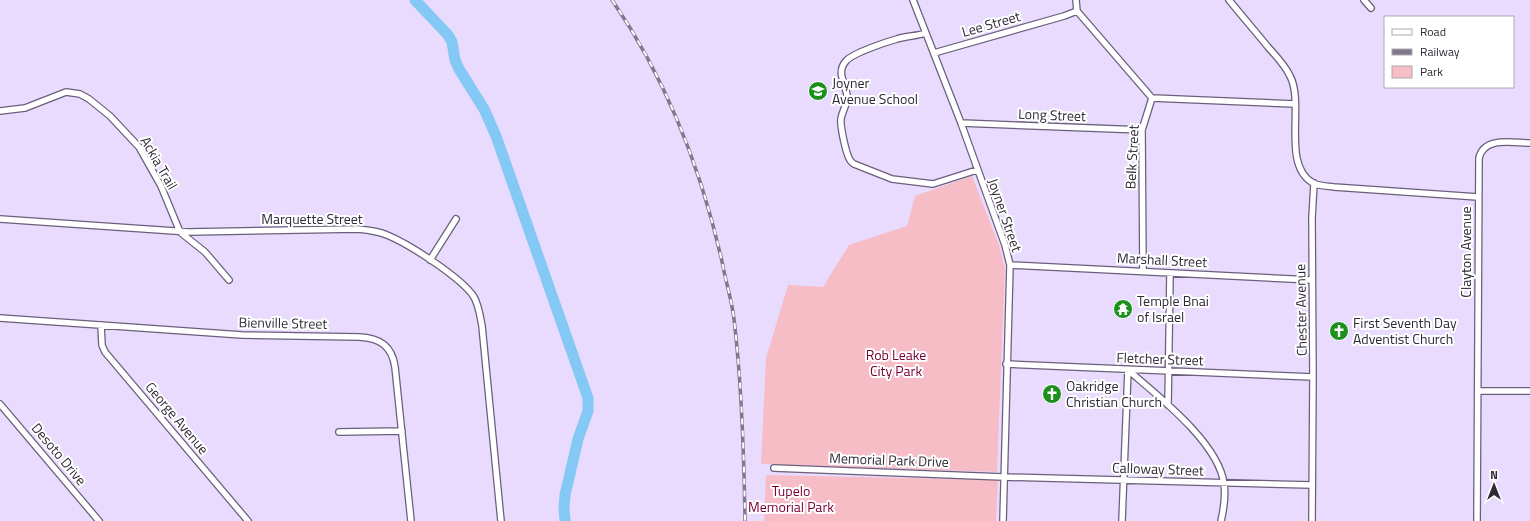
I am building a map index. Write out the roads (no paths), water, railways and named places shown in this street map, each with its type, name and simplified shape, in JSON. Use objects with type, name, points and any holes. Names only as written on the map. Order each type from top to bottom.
[{"type":"street","name":"Joyner Street","points":[[913,0],[961,123],[1005,246],[1010,265],[1002,521]]},
{"type":"street","points":[[1076,0],[1077,11],[1152,98],[1295,104]]},
{"type":"street","points":[[1229,0],[1287,70],[1293,82],[1298,163],[1306,176],[1314,183]]},
{"type":"street","points":[[1364,0],[1371,8]]},
{"type":"street","name":"Lee Street","points":[[934,53],[1077,11]]},
{"type":"street","points":[[926,33],[897,39],[853,56],[846,61],[842,67],[841,74],[847,96],[841,118],[841,128],[850,160],[854,164],[892,179],[933,184],[977,170]]},
{"type":"street","name":"Ackia Trail","points":[[0,111],[25,108],[66,92],[80,94],[89,99],[120,126],[144,155],[161,186],[180,232],[205,252],[229,280]]},
{"type":"street","name":"Belk Street","points":[[1143,271],[1142,130],[1152,98]]},
{"type":"street","name":"Long Street","points":[[961,123],[1142,130]]},
{"type":"street","points":[[1478,197],[1479,158],[1483,148],[1487,145],[1495,143],[1530,143]]},
{"type":"street","name":"Clayton Avenue","points":[[1314,183],[1334,187],[1478,197],[1477,521]]},
{"type":"street","name":"Chester Avenue","points":[[1312,521],[1312,280],[1314,183]]},
{"type":"street","name":"Marquette Street","points":[[0,219],[180,232],[365,230],[394,238],[430,260],[463,284],[473,296],[479,309],[482,326],[501,521]]},
{"type":"street","points":[[430,260],[456,219]]},
{"type":"street","name":"Marshall Street","points":[[1010,265],[1312,280]]},
{"type":"street","points":[[1168,405],[1170,273]]},
{"type":"street","name":"Bienville Street","points":[[0,318],[242,335],[359,336],[373,339],[388,349],[394,360],[411,521]]},
{"type":"street","name":"George Avenue","points":[[102,325],[102,345],[105,352],[248,521]]},
{"type":"street","name":"Fletcher Street","points":[[1006,364],[1313,377]]},
{"type":"street","points":[[1128,370],[1168,405],[1203,440],[1216,462],[1224,483],[1225,503],[1221,521]]},
{"type":"street","points":[[1122,521],[1128,370]]},
{"type":"street","points":[[1478,391],[1530,391]]},
{"type":"street","name":"Desoto Drive","points":[[0,404],[99,521]]},
{"type":"street","points":[[339,432],[402,431]]},
{"type":"street","name":"Memorial Park Drive","points":[[774,468],[1003,477]]},
{"type":"street","name":"Calloway Street","points":[[1003,477],[1312,485]]},
{"type":"waterway","points":[[415,0],[448,35],[452,42],[455,60],[459,69],[484,109],[496,136],[588,398],[588,411],[578,439],[565,495],[565,521]]},
{"type":"railway","points":[[612,0],[650,62],[680,127],[705,196],[723,266],[732,306],[737,344],[742,420],[745,521]]},
{"type":"place","name":"Joyner Avenue School","points":[[818,91]]},
{"type":"place","name":"Temple Bnai of Israel","points":[[1123,309]]},
{"type":"place","name":"First Seventh Day Adventist Church","points":[[1339,331]]},
{"type":"place","name":"Oakridge Christian Church","points":[[1052,394]]},
{"type":"park label","name":"Rob Leake City Park","points":[[896,364]]},
{"type":"park label","name":"Tupelo Memorial Park","points":[[791,500]]}]
